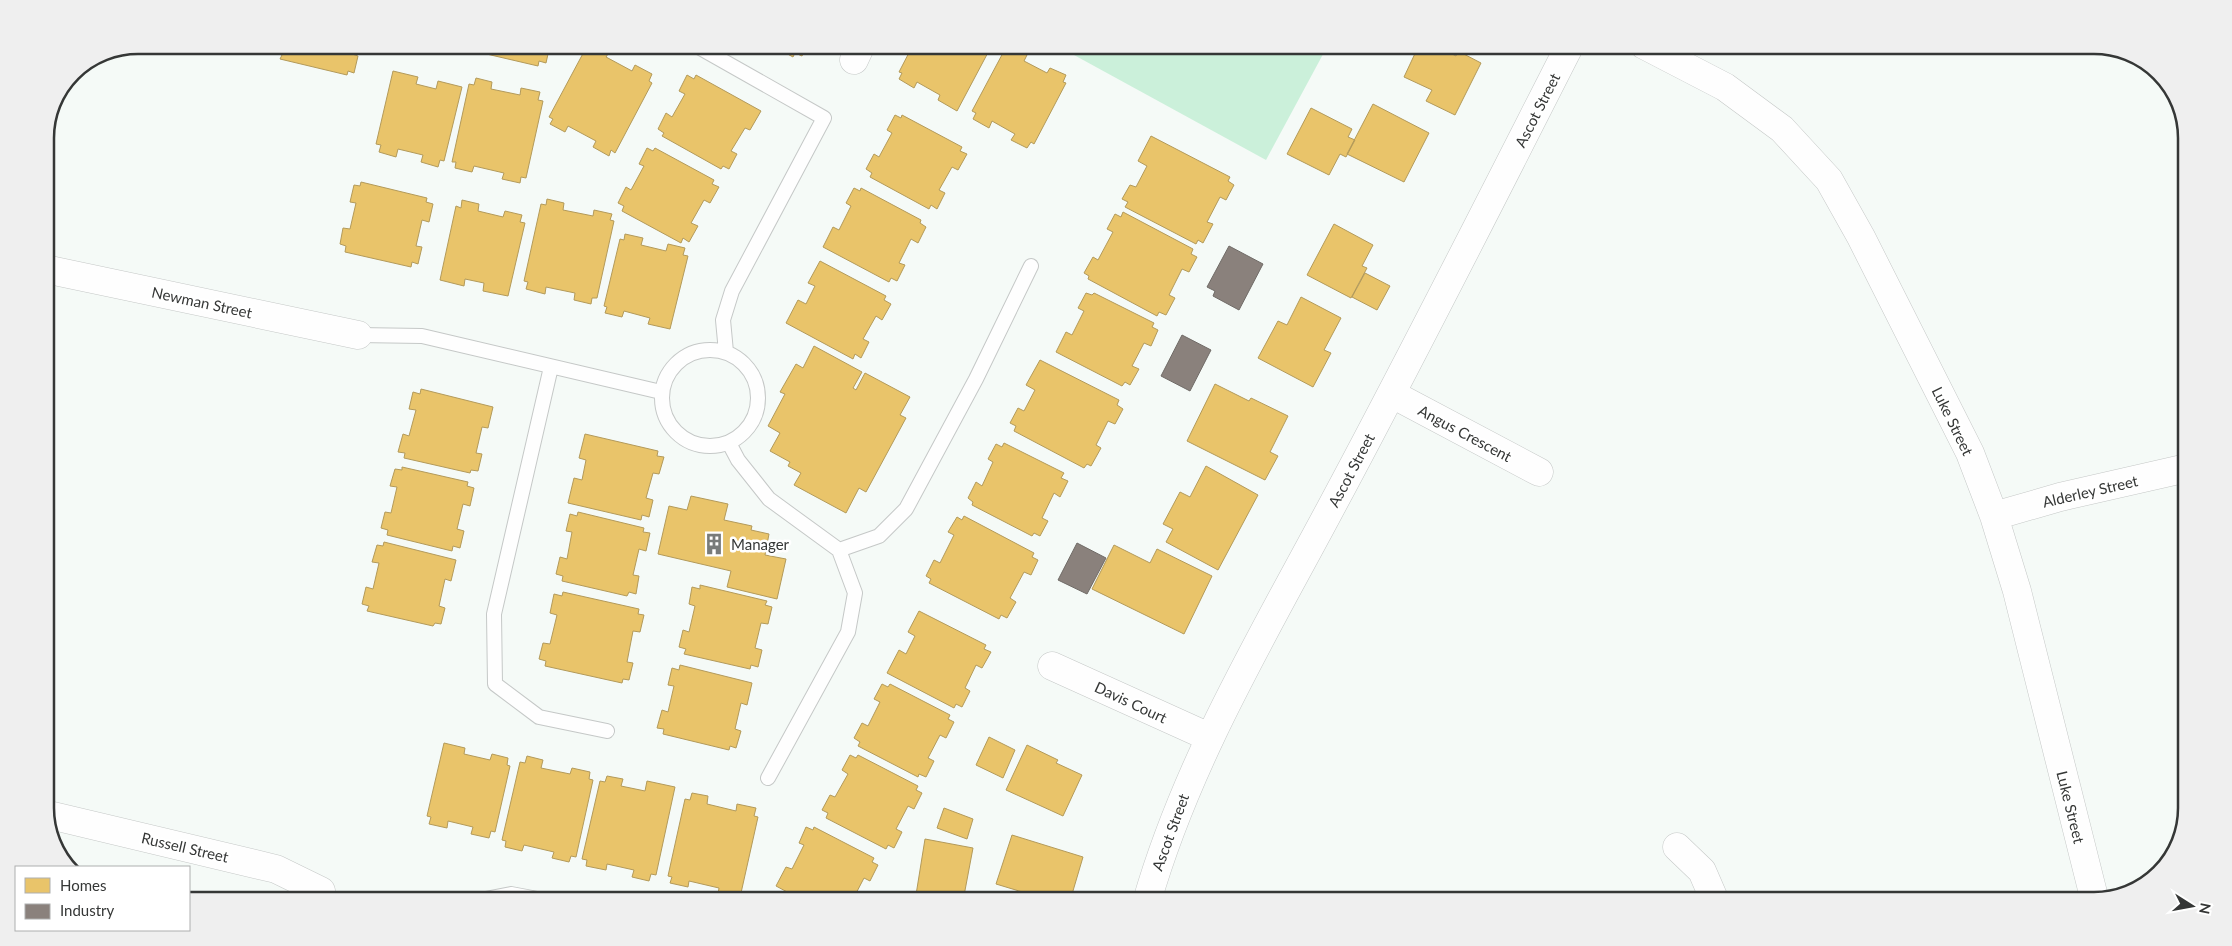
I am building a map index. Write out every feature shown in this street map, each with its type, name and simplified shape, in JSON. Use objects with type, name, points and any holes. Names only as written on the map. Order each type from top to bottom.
[{"type":"street","name":"Ascot Street","points":[[1150,892],[1160,855],[1209,737],[1392,394],[1565,54]]},
{"type":"street","name":"Luke Street","points":[[1661,54],[1725,87],[1782,129],[1828,180],[1861,238],[1970,452],[1994,516],[2017,591],[2093,892]]},
{"type":"street","name":"Newman Street","points":[[54,270],[358,335]]},
{"type":"street","name":"Angus Crescent","points":[[1392,394],[1539,472]]},
{"type":"street","name":"Alderley Street","points":[[1994,516],[2060,497],[2178,470]]},
{"type":"street","name":"Davis Court","points":[[1052,666],[1209,737]]},
{"type":"street","name":"Russell Street","points":[[54,816],[276,869],[321,891]]},
{"type":"street","points":[[1677,847],[1702,871],[1710,892]]},
{"type":"lane","points":[[711,54],[824,118],[732,291],[724,320],[726,352]]},
{"type":"lane","points":[[839,550],[878,536],[906,509],[976,379],[1031,266]]},
{"type":"lane","points":[[358,335],[422,336],[661,392]]},
{"type":"lane","points":[[701,350],[726,352],[741,360],[752,373],[756,382],[758,398],[754,418],[745,432],[729,443],[713,447],[697,445],[682,438],[670,426],[663,411],[661,392],[675,364],[688,354],[701,350]]},
{"type":"lane","points":[[551,366],[494,614],[495,684],[539,717],[607,731]]},
{"type":"lane","points":[[729,443],[738,460],[769,499],[839,550],[855,593],[848,632],[768,778]]},
{"type":"green space","points":[[1074,54],[1323,54],[1266,160]]},
{"type":"building: Homes","points":[[278,54],[352,54],[358,56],[354,73],[348,71],[347,75],[280,59],[282,55]]},
{"type":"building: Homes","points":[[486,54],[548,54],[546,63],[539,61],[538,66]]},
{"type":"building: Homes","points":[[583,54],[608,54],[606,57],[632,71],[635,65],[652,74],[649,81],[652,83],[615,153],[611,150],[609,156],[593,147],[596,141],[568,126],[565,132],[550,124],[553,119],[549,117]]},
{"type":"building: Homes","points":[[908,54],[987,54],[957,111],[938,100],[940,95],[917,82],[914,88],[899,79],[902,73],[899,72]]},
{"type":"building: Homes","points":[[1002,54],[1025,54],[1027,55],[1024,61],[1047,73],[1050,68],[1066,75],[1063,82],[1066,83],[1034,144],[1031,142],[1027,148],[1011,140],[1015,134],[992,121],[989,128],[973,119],[976,113],[972,111]]},
{"type":"building: Homes","points":[[1415,54],[1452,54],[1456,56],[1457,54],[1464,54],[1481,63],[1455,115],[1426,101],[1432,90],[1404,77]]},
{"type":"building: Homes","points":[[393,71],[418,77],[416,84],[436,89],[438,81],[462,87],[444,161],[440,160],[438,167],[421,162],[423,155],[398,149],[396,157],[379,152],[381,145],[376,144]]},
{"type":"building: Homes","points":[[687,75],[694,79],[696,75],[761,111],[750,130],[745,128],[731,151],[737,154],[729,169],[723,166],[721,169],[662,136],[664,133],[658,129],[666,113],[672,117],[685,94],[679,91]]},
{"type":"building: Homes","points":[[476,78],[492,82],[491,89],[520,95],[521,88],[540,92],[538,100],[543,101],[526,178],[521,177],[520,183],[502,179],[504,173],[474,166],[472,172],[455,168],[456,162],[452,162],[469,84],[474,85]]},
{"type":"building: Homes","points":[[1373,104],[1429,133],[1404,182],[1347,154]]},
{"type":"building: Homes","points":[[1311,108],[1352,129],[1348,137],[1355,140],[1346,157],[1340,154],[1329,175],[1287,154]]},
{"type":"building: Homes","points":[[895,115],[901,118],[902,115],[962,147],[960,151],[967,154],[958,170],[952,167],[939,190],[945,193],[937,209],[931,205],[929,209],[870,177],[872,173],[866,169],[874,154],[879,157],[892,133],[887,130]]},
{"type":"building: Homes","points":[[1151,136],[1230,177],[1228,181],[1234,185],[1226,200],[1220,197],[1207,222],[1213,224],[1203,243],[1198,240],[1196,244],[1125,207],[1128,202],[1122,199],[1130,185],[1136,187],[1147,166],[1138,161]]},
{"type":"building: Homes","points":[[647,148],[653,151],[655,148],[714,180],[712,184],[719,187],[710,203],[704,200],[691,223],[698,226],[689,242],[683,238],[681,243],[622,211],[624,206],[618,203],[626,187],[631,190],[644,166],[639,164]]},
{"type":"building: Homes","points":[[361,182],[427,198],[426,202],[433,204],[429,222],[422,220],[416,246],[422,247],[418,264],[412,262],[411,267],[345,252],[346,246],[340,244],[343,228],[350,229],[356,203],[350,202],[354,185],[360,186]]},
{"type":"building: Homes","points":[[854,188],[860,191],[861,188],[921,220],[920,223],[926,227],[918,243],[911,239],[899,263],[905,265],[897,281],[891,278],[889,282],[823,247],[833,227],[839,230],[851,206],[846,203]]},
{"type":"building: Homes","points":[[547,199],[564,203],[563,210],[593,216],[594,210],[612,214],[610,220],[614,221],[597,298],[592,298],[591,304],[574,300],[575,293],[546,287],[545,294],[526,289],[528,282],[524,281],[541,204],[546,205]]},
{"type":"building: Homes","points":[[462,200],[479,204],[478,211],[503,217],[505,211],[522,215],[520,222],[525,223],[508,296],[483,291],[484,283],[465,279],[464,286],[440,280],[456,206],[461,208]]},
{"type":"building: Homes","points":[[1123,212],[1193,249],[1191,254],[1197,257],[1189,272],[1182,269],[1169,295],[1175,298],[1166,315],[1159,312],[1157,316],[1088,279],[1089,276],[1084,273],[1093,257],[1098,260],[1113,232],[1107,229],[1115,214],[1121,217]]},
{"type":"building: Homes","points":[[1334,224],[1373,245],[1362,266],[1367,268],[1351,298],[1307,275]]},
{"type":"building: Homes","points":[[625,234],[643,238],[641,245],[666,251],[668,244],[685,248],[683,255],[688,256],[670,329],[648,324],[650,318],[624,311],[622,317],[605,313],[607,307],[604,306],[620,239],[624,240]]},
{"type":"building: Homes","points":[[820,261],[886,296],[884,300],[891,304],[882,320],[876,316],[863,339],[869,342],[861,358],[855,354],[853,359],[786,323],[798,300],[806,304],[815,286],[808,283]]},
{"type":"building: Homes","points":[[1365,273],[1390,286],[1377,310],[1352,297]]},
{"type":"building: Homes","points":[[1086,293],[1092,295],[1094,293],[1154,323],[1152,327],[1158,330],[1151,346],[1144,343],[1132,366],[1139,369],[1130,385],[1125,382],[1122,386],[1056,352],[1066,332],[1072,335],[1084,311],[1078,308]]},
{"type":"building: Homes","points":[[1301,297],[1341,318],[1324,350],[1331,353],[1313,387],[1258,358],[1278,321],[1287,325]]},
{"type":"building: Homes","points":[[814,346],[862,372],[853,388],[856,390],[865,373],[910,397],[900,415],[906,418],[866,492],[859,488],[846,513],[794,485],[801,473],[788,466],[790,462],[770,451],[780,433],[768,426],[785,394],[780,392],[796,364],[803,368]]},
{"type":"building: Homes","points":[[1040,360],[1119,400],[1117,405],[1123,409],[1115,424],[1108,421],[1096,445],[1101,448],[1091,466],[1087,464],[1084,468],[1014,431],[1016,426],[1010,423],[1018,408],[1024,411],[1035,390],[1026,385]]},
{"type":"building: Homes","points":[[1215,384],[1249,401],[1251,398],[1288,416],[1270,452],[1278,456],[1265,480],[1187,441]]},
{"type":"building: Homes","points":[[421,389],[493,407],[488,428],[482,427],[476,453],[482,454],[478,471],[471,470],[470,473],[404,458],[405,453],[398,452],[403,434],[409,436],[416,410],[409,409],[413,392],[420,394]]},
{"type":"building: Homes","points":[[585,434],[658,451],[657,456],[664,457],[659,474],[653,473],[646,498],[653,500],[649,517],[642,515],[641,520],[568,503],[574,478],[582,480],[586,460],[579,458]]},
{"type":"building: Homes","points":[[1004,443],[1064,473],[1061,478],[1068,481],[1060,497],[1054,493],[1042,518],[1048,521],[1040,536],[1034,533],[1032,536],[972,505],[973,502],[968,498],[976,482],[982,486],[993,462],[988,459],[996,444],[1002,447]]},
{"type":"building: Homes","points":[[1206,466],[1258,495],[1218,570],[1166,542],[1173,529],[1163,524],[1180,492],[1190,497]]},
{"type":"building: Homes","points":[[402,467],[468,482],[467,486],[474,488],[470,506],[463,504],[457,529],[464,531],[460,548],[453,546],[452,551],[387,535],[388,530],[381,528],[385,512],[391,513],[397,487],[390,486],[395,469],[402,470]]},
{"type":"building: Homes","name":"Manager","points":[[691,496],[728,504],[724,520],[752,526],[751,530],[769,534],[765,555],[786,559],[777,599],[727,587],[731,571],[658,554],[669,506],[687,510]]},
{"type":"building: Homes","points":[[578,512],[644,528],[643,532],[650,533],[646,551],[639,549],[633,575],[639,576],[636,594],[629,592],[627,596],[562,581],[563,576],[556,574],[560,557],[567,559],[572,532],[566,531],[570,514],[577,516]]},
{"type":"building: Homes","points":[[964,516],[1034,553],[1032,557],[1038,560],[1031,575],[1024,572],[1010,598],[1016,602],[1007,618],[1001,615],[999,619],[929,583],[931,579],[926,576],[934,560],[940,563],[954,535],[948,532],[957,517],[962,520]]},
{"type":"building: Homes","points":[[384,542],[456,560],[451,581],[445,579],[439,606],[445,608],[441,624],[435,623],[433,626],[367,611],[369,606],[362,604],[366,587],[373,589],[379,563],[372,562],[377,545],[383,546]]},
{"type":"building: Homes","points":[[1114,545],[1150,563],[1157,549],[1212,576],[1184,634],[1092,589]]},
{"type":"building: Homes","points":[[700,585],[767,601],[765,605],[772,607],[768,624],[761,623],[755,648],[762,650],[758,667],[751,665],[750,669],[684,654],[686,649],[679,647],[683,630],[689,632],[695,606],[689,604],[692,587],[700,589]]},
{"type":"building: Homes","points":[[563,592],[639,609],[638,614],[644,615],[640,632],[633,631],[627,662],[633,663],[629,680],[623,679],[622,683],[545,666],[546,661],[539,659],[543,643],[550,644],[557,615],[550,613],[554,594],[562,596]]},
{"type":"building: Homes","points":[[919,611],[986,645],[984,649],[991,652],[982,668],[976,665],[965,688],[970,691],[962,707],[956,704],[954,708],[887,673],[899,650],[906,654],[915,636],[908,632]]},
{"type":"building: Homes","points":[[680,665],[752,683],[747,705],[741,703],[735,729],[741,731],[736,748],[730,746],[729,750],[663,734],[664,729],[657,728],[662,710],[668,712],[674,686],[668,685],[672,668],[679,670]]},
{"type":"building: Homes","points":[[882,684],[888,687],[890,684],[950,715],[948,719],[954,722],[946,738],[940,735],[928,758],[934,761],[926,777],[919,774],[918,777],[858,746],[860,742],[854,738],[862,723],[868,726],[880,702],[874,699]]},
{"type":"building: Homes","points":[[989,737],[1015,750],[1003,778],[976,765]]},
{"type":"building: Homes","points":[[444,743],[465,748],[464,754],[490,760],[492,754],[508,758],[507,765],[510,766],[495,832],[491,831],[489,838],[471,834],[473,827],[448,821],[447,828],[429,824],[431,817],[427,816]]},
{"type":"building: Homes","points":[[1027,745],[1058,760],[1056,763],[1082,775],[1063,816],[1006,790]]},
{"type":"building: Homes","points":[[850,755],[856,758],[858,755],[918,786],[916,790],[922,793],[914,809],[908,806],[896,829],[902,832],[894,848],[888,845],[886,849],[826,818],[828,813],[822,810],[830,795],[835,797],[848,774],[842,770]]},
{"type":"building: Homes","points":[[527,756],[543,760],[541,768],[570,774],[572,768],[590,772],[589,779],[593,780],[576,857],[571,856],[569,862],[552,858],[554,852],[524,845],[522,851],[505,847],[506,841],[502,840],[520,762],[525,763]]},
{"type":"building: Homes","points":[[607,776],[623,779],[621,786],[645,791],[647,781],[675,787],[656,875],[651,874],[649,881],[632,877],[634,870],[607,864],[606,870],[586,866],[587,860],[582,859],[600,781],[605,782]]},
{"type":"building: Homes","points":[[692,793],[708,796],[707,804],[736,811],[737,804],[756,808],[754,816],[758,817],[741,892],[718,892],[719,888],[689,881],[688,887],[670,883],[672,877],[668,876],[685,799],[690,800]]},
{"type":"building: Homes","points":[[944,808],[973,819],[967,839],[937,828]]},
{"type":"building: Homes","points":[[806,827],[813,830],[814,827],[874,858],[872,862],[878,865],[870,881],[864,878],[857,892],[787,892],[776,886],[786,867],[792,869],[804,845],[799,843]]},
{"type":"building: Homes","points":[[1012,835],[1083,857],[1073,892],[1022,892],[996,884]]},
{"type":"building: Homes","points":[[925,839],[973,848],[965,892],[916,892]]},
{"type":"building: Industry","points":[[1229,246],[1263,264],[1239,310],[1213,296],[1215,291],[1207,287]]},
{"type":"building: Industry","points":[[1182,335],[1211,350],[1190,391],[1161,376]]},
{"type":"building: Industry","points":[[1077,543],[1106,558],[1087,594],[1058,580]]},
{"type":"place","name":"Manager","points":[[714,544]]}]
